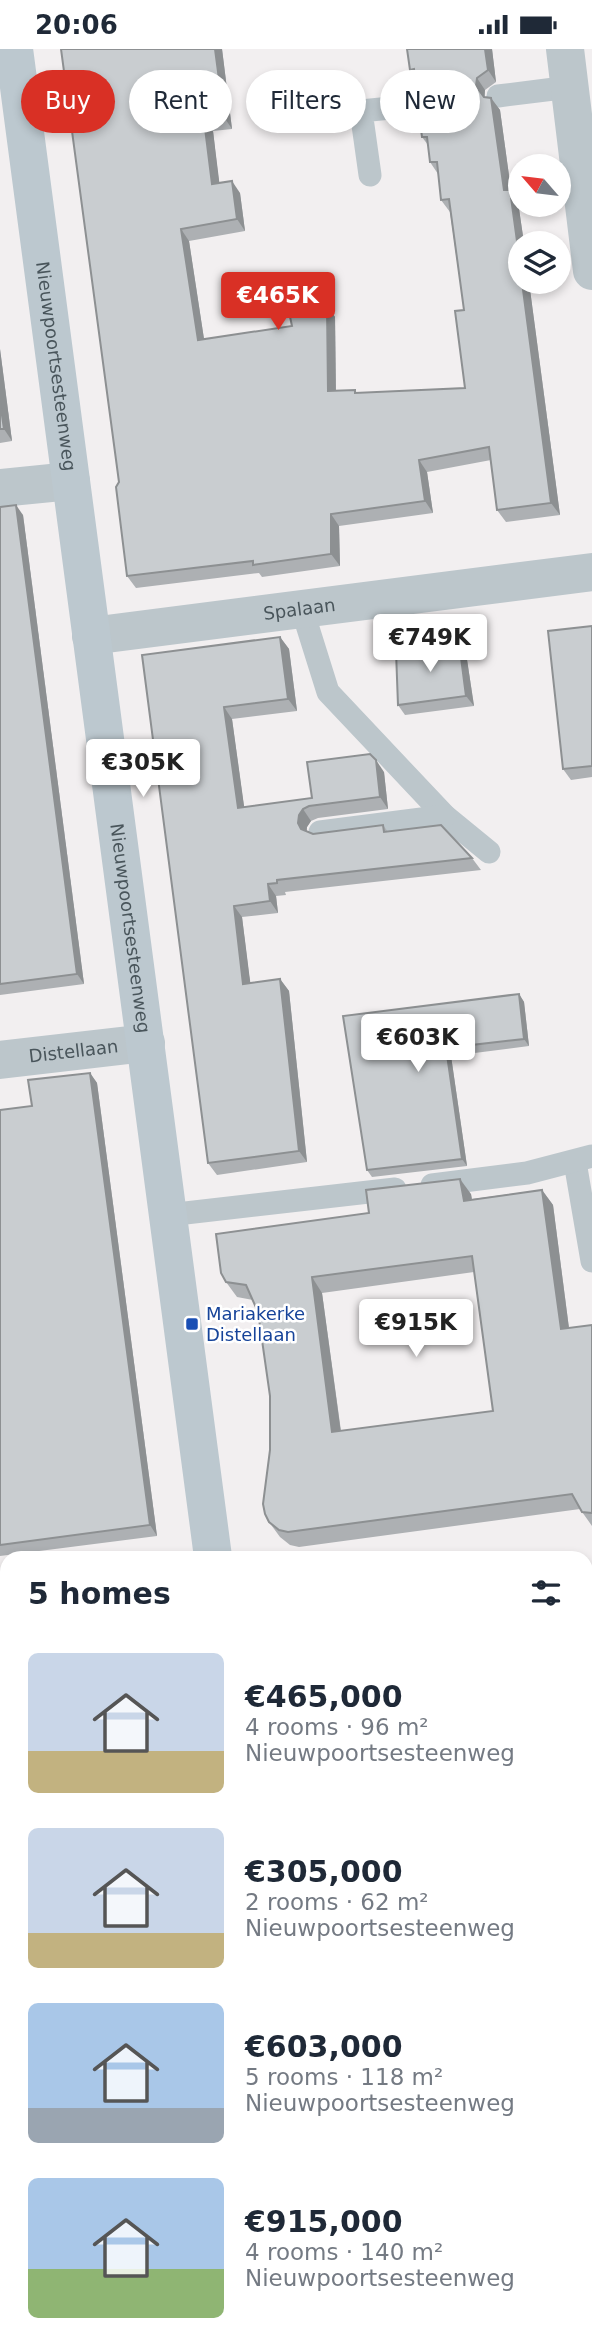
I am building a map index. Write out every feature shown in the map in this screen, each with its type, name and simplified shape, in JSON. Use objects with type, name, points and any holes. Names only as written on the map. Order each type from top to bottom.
[{"type":"main road","name":"Nieuwpoortsesteenweg","points":[[14,49],[212,1551]]},
{"type":"street","points":[[565,49],[592,271]]},
{"type":"street","points":[[0,488],[71,481]]},
{"type":"street","name":"Spalaan","points":[[92,636],[592,572]]},
{"type":"street","name":"Distellaan","points":[[0,1060],[146,1043]]},
{"type":"lane","points":[[498,96],[570,87]]},
{"type":"lane","points":[[370,175],[361,111],[380,109]]},
{"type":"lane","points":[[302,609],[328,692],[446,815],[489,852]]},
{"type":"lane","points":[[320,832],[446,815]]},
{"type":"lane","points":[[168,1215],[527,1173],[584,1159],[592,1261]]},
{"type":"building","points":[[61,49],[215,49],[218,70],[129,70],[129,133],[206,133],[212,184],[232,181],[237,219],[181,229],[198,340],[292,326],[289,312],[327,305],[328,391],[355,390],[355,393],[465,388],[455,311],[464,310],[449,199],[441,200],[437,162],[430,162],[427,137],[422,137],[421,133],[480,133],[480,92],[484,97],[491,98],[504,190],[508,190],[508,217],[514,217],[516,231],[508,231],[508,294],[524,294],[551,503],[497,510],[489,447],[419,460],[425,501],[331,514],[331,554],[253,565],[253,561],[127,576],[116,487],[119,482],[72,133],[115,133],[115,70],[64,70]]},
{"type":"building","points":[[407,49],[485,49],[488,70],[480,76],[480,70],[410,70]]},
{"type":"building","points":[[0,402],[4,429],[0,429]]},
{"type":"building","points":[[16,505],[77,974],[0,984],[0,507]]},
{"type":"building","points":[[592,626],[592,766],[563,769],[548,631]]},
{"type":"building","points":[[280,637],[288,699],[224,707],[238,808],[312,798],[307,762],[370,754],[376,760],[380,797],[309,806],[299,815],[298,823],[301,829],[313,834],[383,825],[384,832],[441,825],[472,858],[277,880],[277,883],[268,884],[270,901],[234,906],[243,984],[280,979],[299,1151],[208,1163],[142,655]]},
{"type":"building","points":[[459,642],[466,696],[398,705],[396,651]]},
{"type":"building","points":[[519,994],[524,1039],[446,1048],[462,1159],[367,1170],[343,1016]]},
{"type":"building","points":[[90,1073],[150,1525],[0,1545],[0,1110],[32,1106],[28,1080]]},
{"type":"building","points":[[460,1179],[464,1201],[542,1190],[561,1329],[592,1325],[592,1513],[582,1512],[572,1494],[288,1532],[279,1530],[269,1522],[263,1504],[270,1450],[270,1396],[258,1312],[246,1285],[226,1282],[221,1273],[216,1234],[369,1213],[366,1190]],"holes":[[[472,1256],[493,1411],[332,1432],[312,1277]]]},
{"type":"place","name":"Mariakerke Distellaan","points":[[192,1324]]}]
